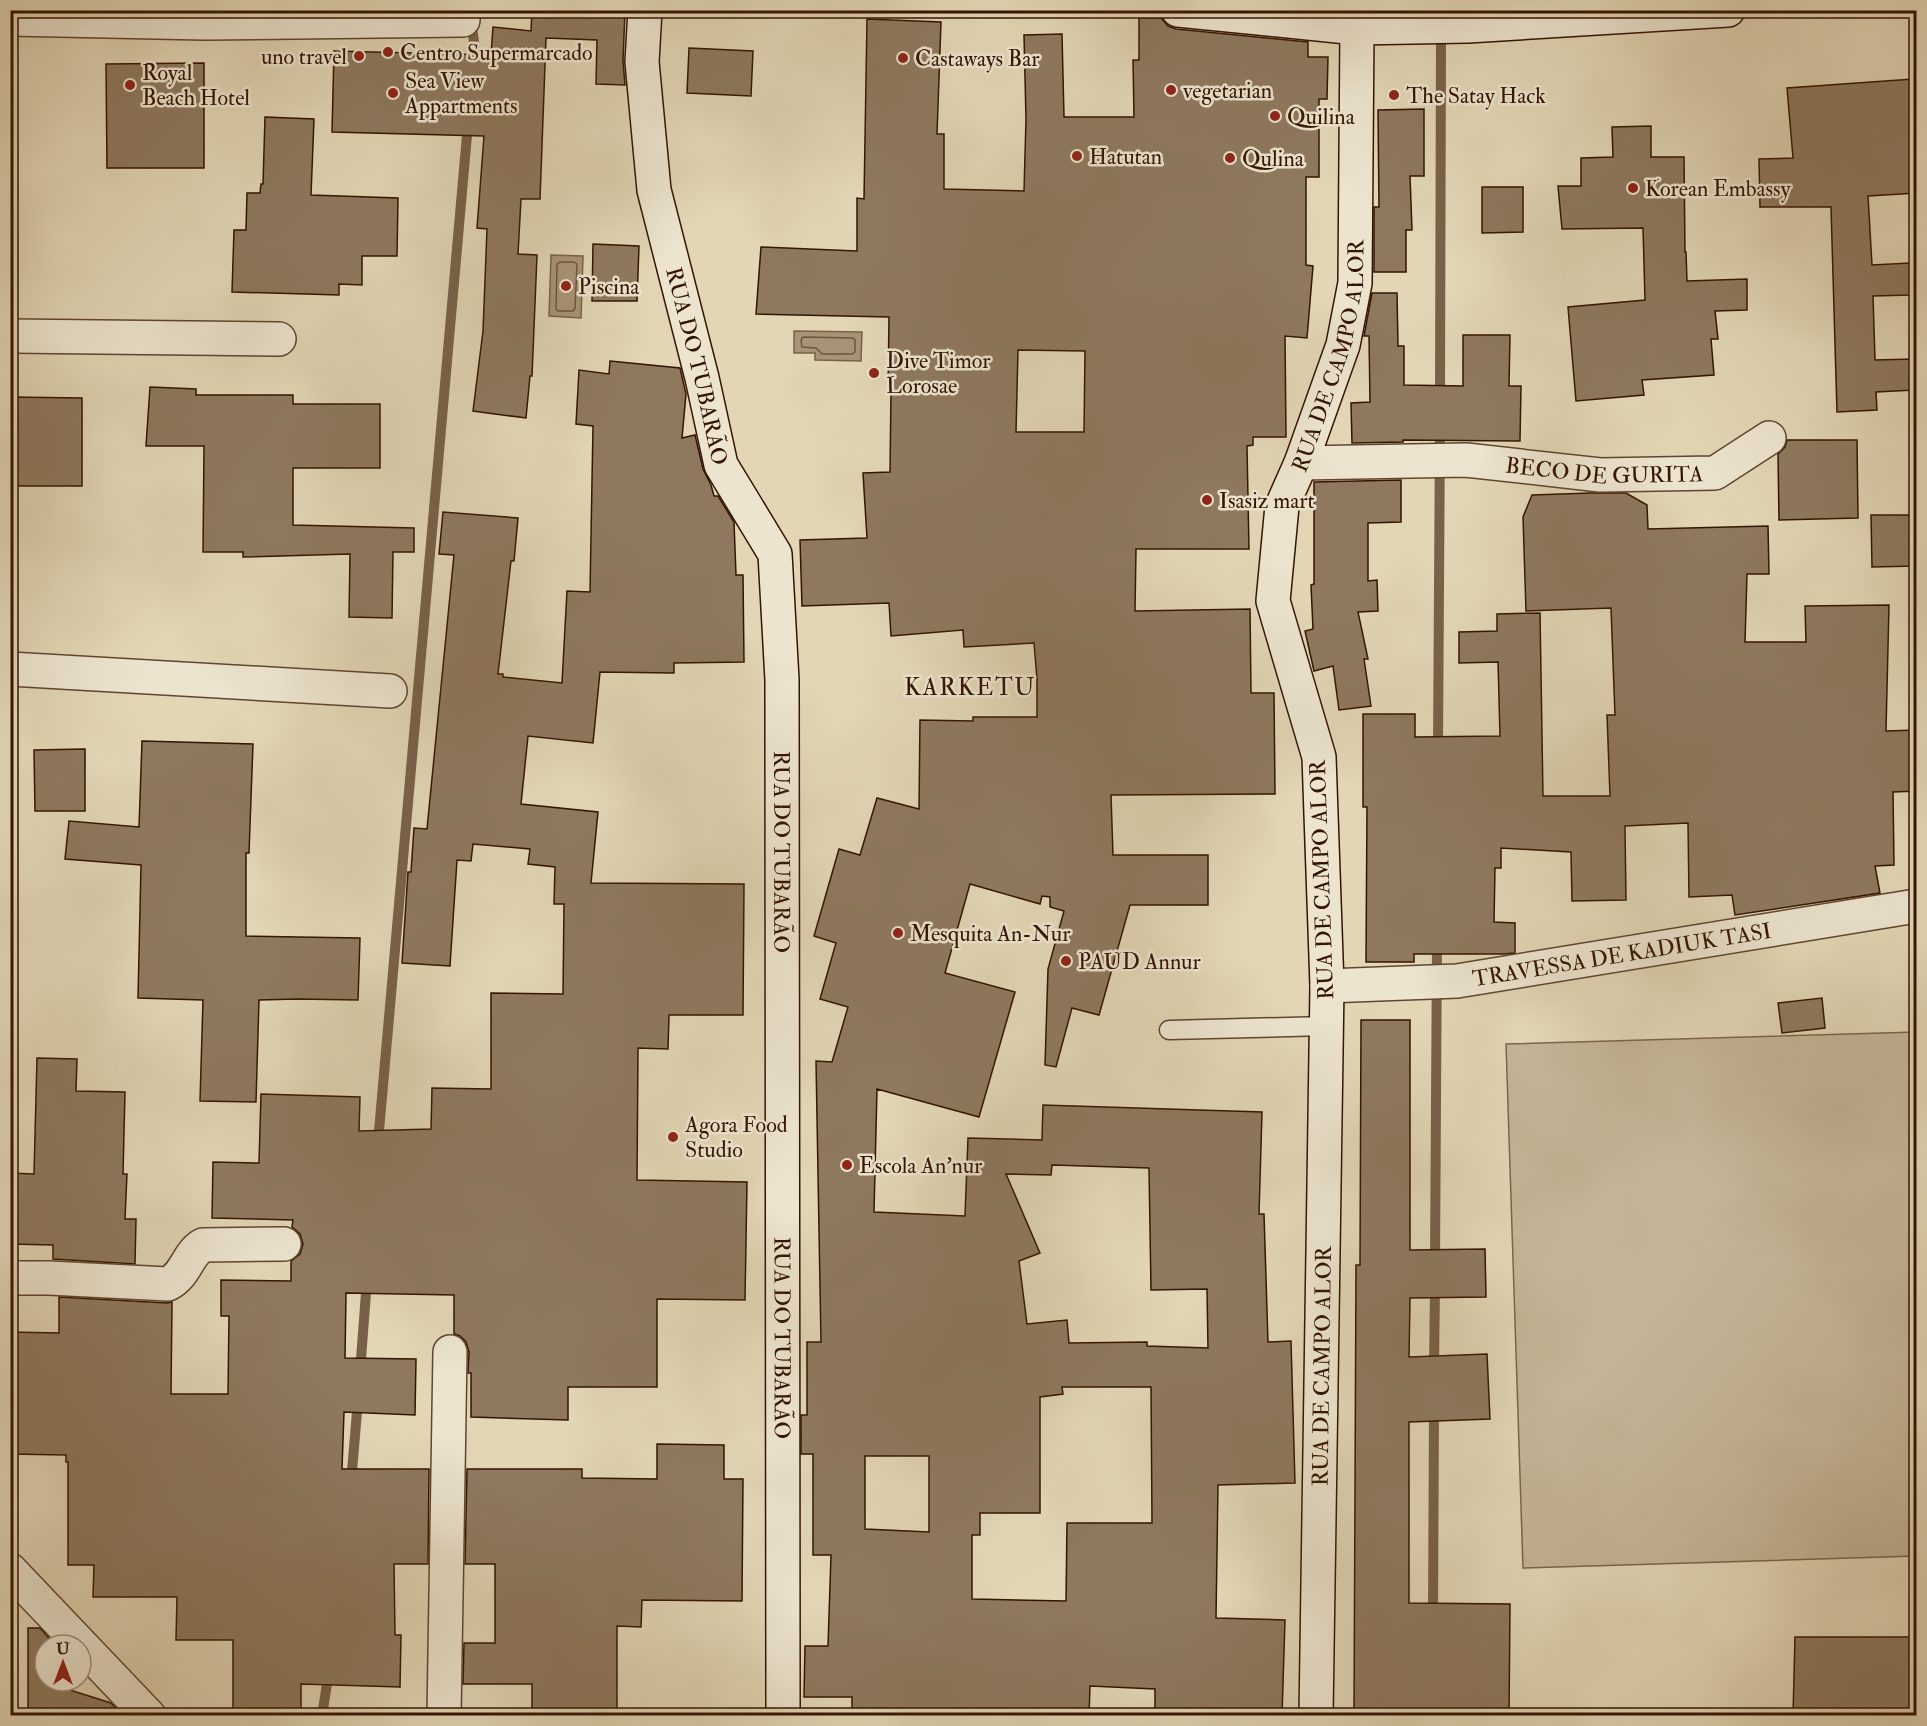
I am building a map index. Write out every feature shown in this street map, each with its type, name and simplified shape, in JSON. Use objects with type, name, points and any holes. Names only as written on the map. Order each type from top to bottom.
[{"type":"street","name":"RUA DO TUBARÃO","points":[[645,10],[642,62],[654,190],[702,378],[721,465],[775,554],[782,680],[783,1716]]},
{"type":"street","points":[[1178,10],[1357,28],[1468,26],[1728,10]]},
{"type":"street","points":[[10,19],[205,17],[463,20]]},
{"type":"street","name":"RUA DE CAMPO ALOR","points":[[1316,1716],[1326,1026],[1319,757],[1273,601],[1282,506],[1301,463],[1343,345],[1355,283],[1357,28]]},
{"type":"street","points":[[10,336],[279,339]]},
{"type":"street","name":"BECO DE GURITA","points":[[1301,463],[1466,460],[1600,475],[1715,473],[1768,438]]},
{"type":"street","points":[[10,669],[390,691]]},
{"type":"street","name":"TRAVESSA DE KADIUK TASI","points":[[1326,986],[1457,981],[1917,906]]},
{"type":"street","points":[[10,1278],[168,1284],[177,1279],[197,1248],[203,1245],[284,1244]]},
{"type":"street","points":[[444,1716],[450,1352]]},
{"type":"street","points":[[10,1570],[149,1716]]},
{"type":"lane","points":[[1170,1030],[1326,1026]]},
{"type":"shaded area","points":[[1916,1032],[1916,1556],[1523,1568],[1506,1044]]},
{"type":"water","name":"Piscina","points":[[551,255],[583,256],[581,318],[549,316]]},
{"type":"water","points":[[794,331],[862,332],[861,361],[815,360],[815,353],[794,353]]},
{"type":"building","points":[[532,10],[625,11],[623,61],[625,85],[596,84],[597,40],[546,38],[540,199],[521,199],[518,254],[537,255],[532,376],[530,376],[526,418],[473,411],[483,331],[487,229],[477,228],[484,136],[332,132],[334,51],[491,55],[493,27],[531,31]]},
{"type":"building","points":[[1139,18],[1161,18],[1168,26],[1176,29],[1308,42],[1308,57],[1328,57],[1327,99],[1319,99],[1319,177],[1306,177],[1306,265],[1313,266],[1307,338],[1285,336],[1286,437],[1253,437],[1253,445],[1247,446],[1249,549],[1136,549],[1135,611],[1250,609],[1251,693],[1274,693],[1275,794],[1111,795],[1113,855],[1208,855],[1208,905],[1130,905],[1099,1015],[1072,1008],[1056,1067],[1045,1065],[1048,969],[1064,911],[1050,907],[1050,897],[1042,896],[1040,904],[970,884],[945,973],[1015,992],[979,1117],[877,1089],[874,1212],[965,1216],[968,1138],[1042,1140],[1043,1105],[1262,1112],[1259,1214],[1264,1214],[1268,1342],[1291,1341],[1295,1483],[1218,1485],[1216,1618],[1285,1620],[1282,1716],[1155,1716],[1155,1689],[1090,1686],[1089,1716],[852,1716],[852,1697],[804,1697],[805,1646],[828,1646],[831,1555],[813,1555],[813,1454],[801,1454],[801,1415],[807,1415],[807,1342],[821,1342],[816,1061],[832,1062],[848,1007],[820,999],[836,943],[814,936],[839,849],[860,855],[877,798],[919,809],[920,720],[973,721],[973,717],[1037,717],[1037,679],[1034,643],[964,647],[963,630],[891,636],[889,603],[802,606],[800,540],[867,538],[863,473],[890,472],[889,317],[756,314],[761,247],[857,251],[857,198],[864,199],[867,19],[941,22],[937,134],[944,134],[944,189],[1024,191],[1026,119],[1024,35],[1062,34],[1064,117],[1134,117],[1133,60],[1139,60]],"holes":[[[1018,350],[1085,351],[1084,432],[1016,432]],[[1052,1165],[1149,1168],[1151,1290],[1207,1289],[1208,1348],[1147,1346],[1147,1342],[1069,1343],[1067,1320],[1027,1324],[1019,1261],[1040,1253],[1006,1174],[1051,1175]],[[1062,1387],[1151,1387],[1152,1523],[1067,1523],[1066,1601],[972,1599],[972,1535],[980,1535],[980,1513],[1040,1513],[1040,1397],[1063,1394]],[[865,1456],[929,1456],[929,1532],[865,1529]]]},
{"type":"building","points":[[689,48],[753,51],[751,96],[687,93]]},
{"type":"building","points":[[204,63],[204,168],[107,168],[106,64]]},
{"type":"building","points":[[1913,79],[1917,141],[1917,193],[1868,196],[1872,265],[1910,263],[1911,295],[1873,296],[1875,360],[1913,359],[1914,390],[1876,392],[1877,410],[1837,412],[1831,207],[1760,207],[1759,159],[1793,158],[1787,88]]},
{"type":"building","points":[[1424,109],[1424,176],[1410,176],[1412,230],[1406,230],[1406,272],[1374,272],[1374,207],[1379,207],[1378,110]]},
{"type":"building","points":[[265,117],[314,119],[311,195],[398,198],[397,256],[362,256],[362,285],[339,284],[339,295],[232,292],[234,230],[246,230],[247,193],[260,193],[261,184],[263,184]]},
{"type":"building","points":[[1651,126],[1651,157],[1684,157],[1687,281],[1747,279],[1747,310],[1715,311],[1718,339],[1711,339],[1714,375],[1642,380],[1644,395],[1576,401],[1568,307],[1645,300],[1643,228],[1562,229],[1558,186],[1581,186],[1581,158],[1613,157],[1612,127]]},
{"type":"building","points":[[1482,187],[1523,187],[1523,232],[1482,233]]},
{"type":"building","points":[[593,244],[639,246],[637,301],[592,301]]},
{"type":"building","points":[[1372,293],[1397,293],[1398,346],[1404,346],[1404,385],[1463,386],[1463,335],[1510,335],[1509,386],[1521,386],[1520,441],[1403,440],[1403,442],[1352,443],[1351,403],[1370,402],[1369,336],[1364,336]]},
{"type":"building","points":[[610,361],[680,368],[686,394],[682,438],[695,435],[703,469],[714,496],[718,496],[734,522],[736,575],[743,575],[744,662],[674,663],[674,673],[600,672],[593,743],[528,736],[521,804],[598,812],[591,883],[744,884],[743,1015],[669,1015],[668,1049],[638,1048],[637,1180],[747,1182],[745,1300],[657,1299],[657,1387],[568,1387],[568,1420],[471,1417],[469,1352],[466,1342],[454,1334],[454,1295],[346,1293],[345,1358],[416,1359],[415,1415],[344,1412],[342,1469],[429,1469],[428,1564],[394,1564],[395,1635],[401,1635],[400,1687],[301,1684],[301,1716],[233,1716],[233,1640],[176,1640],[177,1597],[93,1597],[94,1565],[68,1565],[68,1462],[66,1462],[66,1455],[10,1454],[10,1332],[59,1333],[59,1297],[172,1302],[171,1394],[228,1394],[229,1316],[221,1316],[221,1280],[291,1281],[291,1261],[300,1254],[303,1244],[300,1234],[292,1227],[293,1220],[212,1218],[213,1162],[259,1163],[261,1094],[360,1097],[359,1131],[431,1129],[432,1088],[491,1089],[491,993],[563,994],[564,904],[554,904],[555,867],[528,864],[530,849],[473,844],[471,861],[457,860],[450,966],[402,963],[408,872],[411,872],[414,828],[427,829],[454,555],[439,554],[443,512],[518,518],[498,674],[503,674],[503,677],[562,683],[567,591],[590,592],[593,426],[576,424],[579,370],[609,374]]},
{"type":"building","points":[[150,387],[196,389],[196,395],[293,395],[293,404],[380,404],[380,468],[293,468],[293,525],[414,528],[414,552],[393,552],[392,618],[349,617],[350,554],[243,557],[243,552],[203,552],[204,446],[146,446]]},
{"type":"building","points":[[10,397],[82,398],[82,486],[10,486]]},
{"type":"building","points":[[1787,440],[1857,440],[1858,518],[1779,520],[1778,454],[1785,447]]},
{"type":"building","points":[[1401,480],[1401,522],[1368,523],[1368,581],[1377,580],[1378,611],[1358,612],[1368,659],[1364,659],[1371,706],[1339,710],[1333,666],[1314,671],[1305,631],[1313,629],[1311,585],[1314,584],[1314,482]]},
{"type":"building","points":[[1626,493],[1647,505],[1648,529],[1768,526],[1769,574],[1747,574],[1745,642],[1806,642],[1805,606],[1889,605],[1886,731],[1917,730],[1917,791],[1893,792],[1894,865],[1875,866],[1880,893],[1735,915],[1732,895],[1689,897],[1688,823],[1625,826],[1626,900],[1572,901],[1571,852],[1501,848],[1501,868],[1495,868],[1494,922],[1515,923],[1515,953],[1414,954],[1414,962],[1366,962],[1367,807],[1363,807],[1363,714],[1415,714],[1415,737],[1500,736],[1498,662],[1459,663],[1459,632],[1497,631],[1497,614],[1540,613],[1543,796],[1610,796],[1607,715],[1615,715],[1611,608],[1526,611],[1523,517],[1532,495]]},
{"type":"building","points":[[1871,515],[1917,515],[1917,566],[1872,567]]},
{"type":"building","points":[[142,741],[253,744],[249,853],[246,853],[246,936],[360,938],[358,1000],[259,1000],[256,1102],[200,1101],[203,1000],[138,998],[141,865],[65,859],[69,821],[139,827]]},
{"type":"building","points":[[85,749],[85,811],[35,811],[34,750]]},
{"type":"building","points":[[1822,998],[1825,1028],[1782,1033],[1778,1003]]},
{"type":"building","points":[[1361,1020],[1410,1020],[1410,1250],[1485,1249],[1486,1297],[1410,1298],[1409,1357],[1487,1354],[1490,1419],[1409,1422],[1409,1603],[1510,1604],[1509,1716],[1354,1716],[1356,1265],[1360,1265]]},
{"type":"building","points":[[37,1058],[77,1059],[76,1091],[125,1092],[123,1174],[127,1174],[125,1219],[136,1219],[135,1264],[53,1259],[53,1245],[10,1244],[10,1173],[34,1174]]},
{"type":"building","points":[[657,1444],[724,1445],[724,1479],[743,1479],[742,1601],[642,1600],[641,1627],[617,1626],[617,1716],[532,1716],[532,1684],[463,1684],[464,1643],[495,1643],[495,1564],[465,1564],[467,1469],[582,1469],[582,1478],[657,1479]]},
{"type":"building","points":[[28,1628],[40,1628],[44,1633],[33,1633],[33,1693],[79,1693],[111,1703],[123,1716],[28,1716]]},
{"type":"building","points":[[1795,1637],[1917,1637],[1917,1716],[1793,1716]]},
{"type":"waterway","points":[[471,19],[475,50],[474,66]]},
{"type":"waterway","points":[[1440,398],[1441,30]]},
{"type":"waterway","points":[[378,1142],[468,124]]},
{"type":"waterway","points":[[1438,749],[1440,426]]},
{"type":"waterway","points":[[1435,1262],[1437,942]]},
{"type":"waterway","points":[[360,1372],[367,1280]]},
{"type":"waterway","points":[[1434,1370],[1435,1284]]},
{"type":"waterway","points":[[351,1483],[358,1400]]},
{"type":"waterway","points":[[1433,1616],[1434,1407]]},
{"type":"waterway","points":[[322,1716],[329,1671]]},
{"type":"place","name":"Centro Supermarcado","points":[[388,52]]},
{"type":"place","name":"uno travel","points":[[359,56]]},
{"type":"place","name":"Castaways Bar","points":[[903,58]]},
{"type":"place","name":"Royal Beach Hotel","points":[[130,85]]},
{"type":"place","name":"vegetarian","points":[[1171,90]]},
{"type":"place","name":"Sea View Appartments","points":[[393,93]]},
{"type":"place","name":"The Satay Hack","points":[[1394,95]]},
{"type":"place","name":"Quilina","points":[[1275,116]]},
{"type":"place","name":"Hatutan","points":[[1077,156]]},
{"type":"place","name":"Qulina","points":[[1230,158]]},
{"type":"place","name":"Korean Embassy","points":[[1633,188]]},
{"type":"place","name":"Piscina","points":[[566,286]]},
{"type":"place","name":"Dive Timor Lorosae","points":[[874,373]]},
{"type":"place","name":"Isasiz mart","points":[[1207,500]]},
{"type":"place","name":"Mesquita An-Nur","points":[[898,933]]},
{"type":"place","name":"PAUD Annur","points":[[1066,961]]},
{"type":"place","name":"Agora Food Studio","points":[[673,1137]]},
{"type":"place","name":"Escola An'nur","points":[[847,1165]]},
{"type":"district","name":"KARKETU","points":[[970,687]]}]
